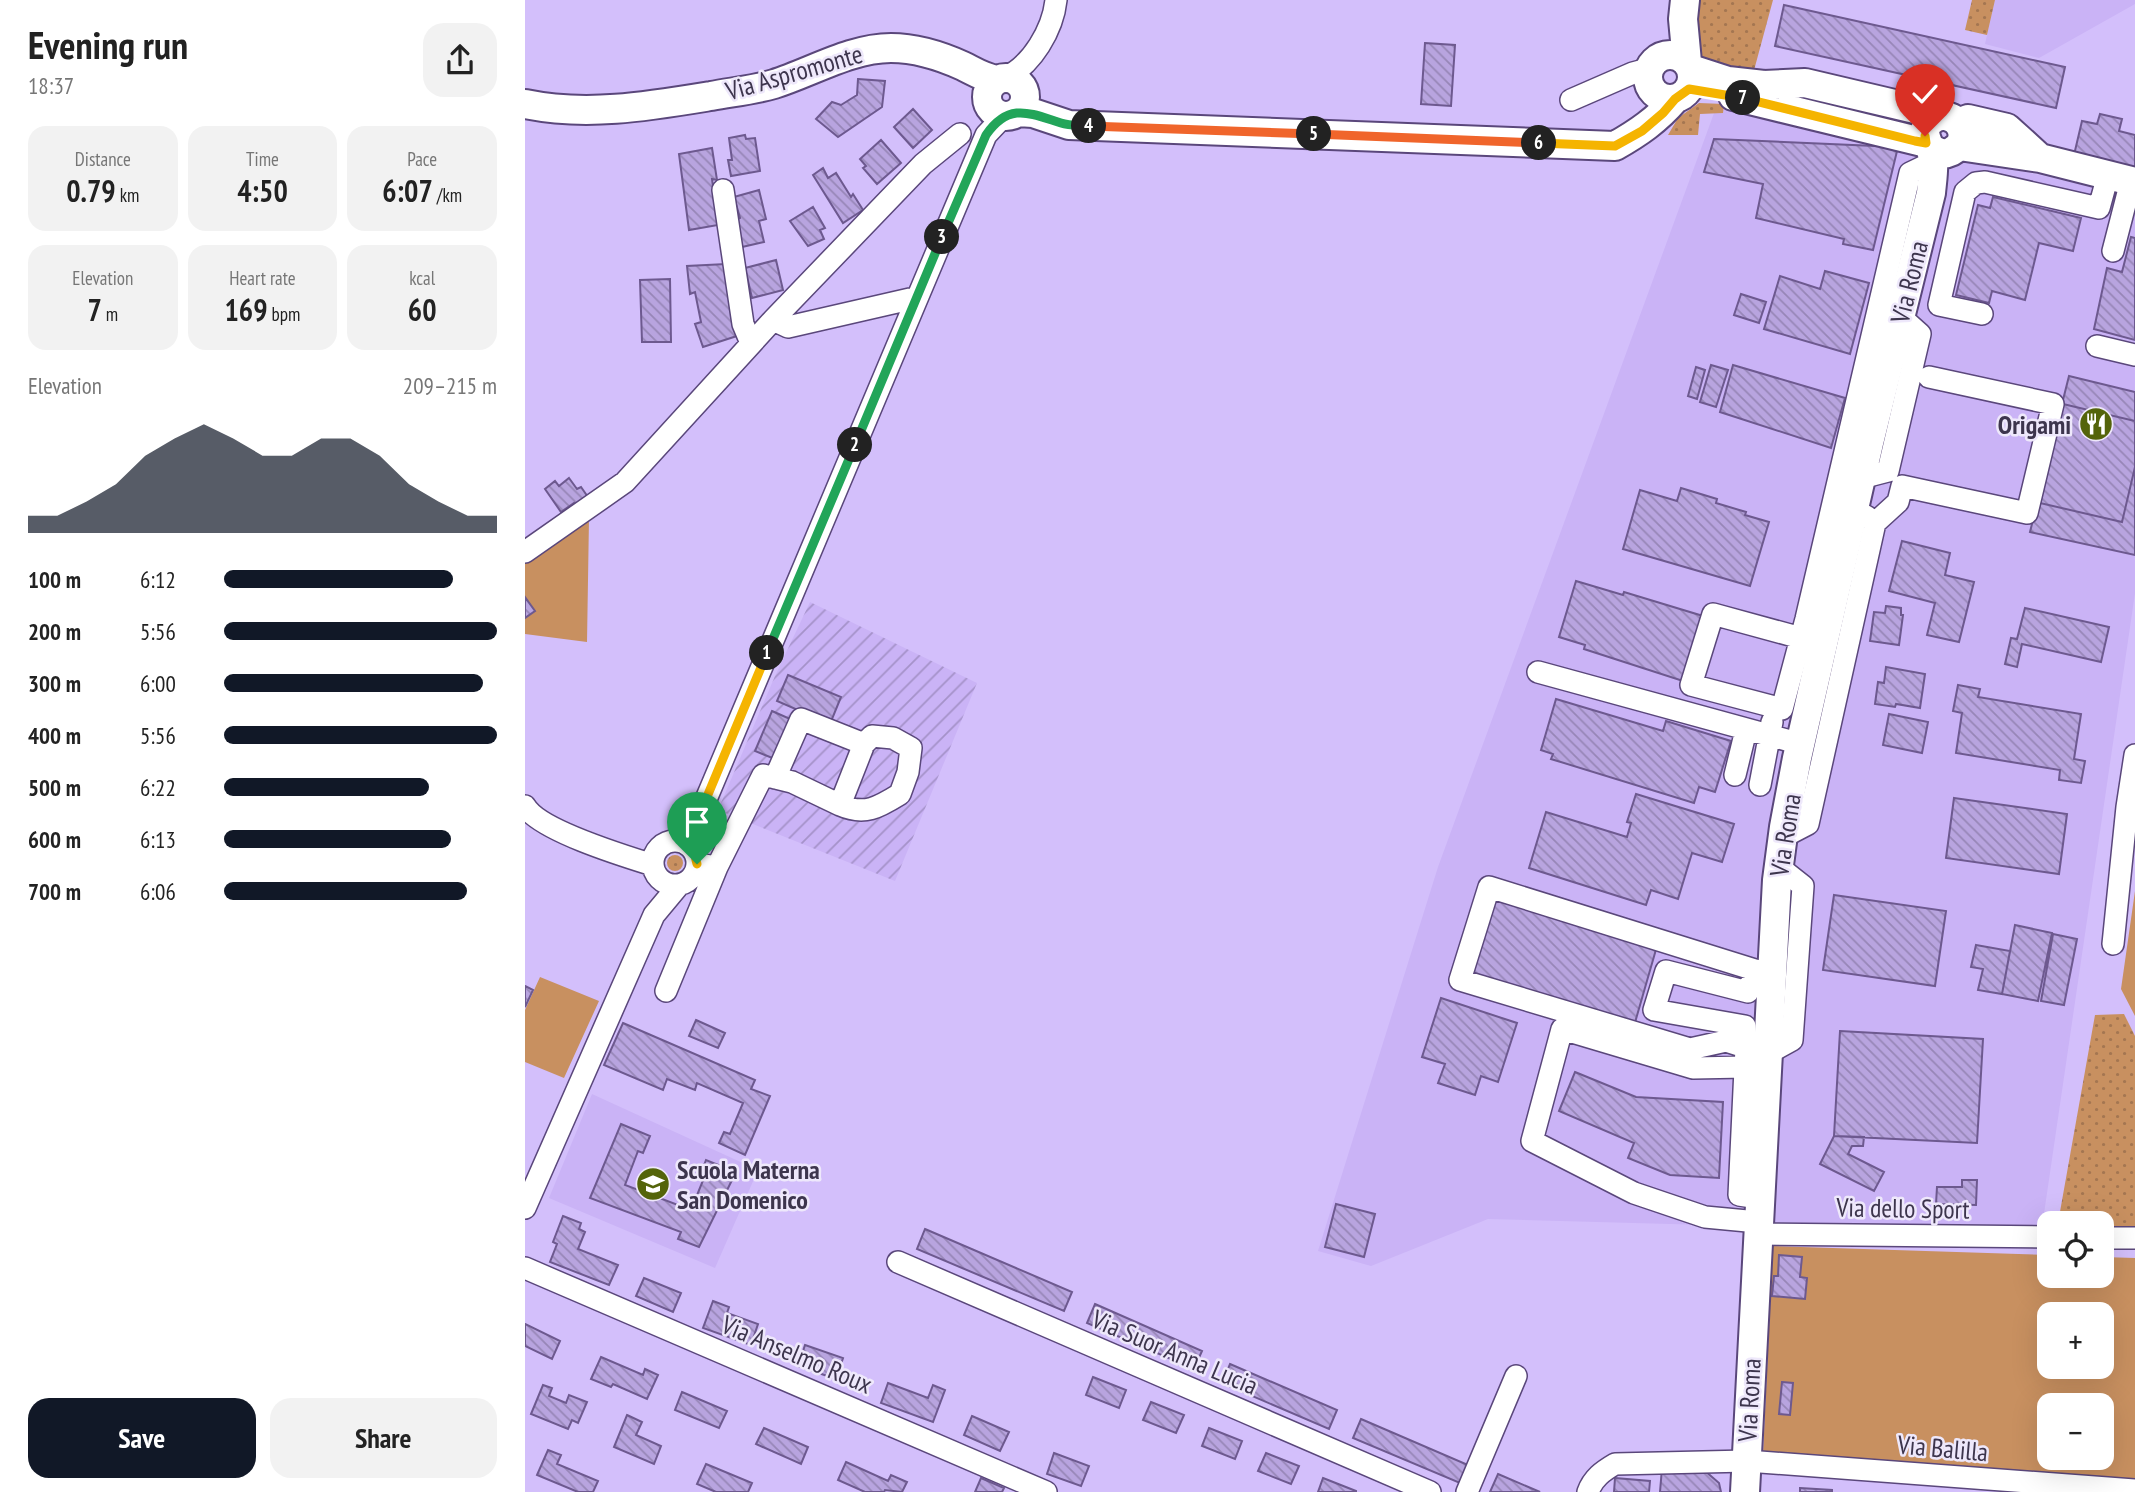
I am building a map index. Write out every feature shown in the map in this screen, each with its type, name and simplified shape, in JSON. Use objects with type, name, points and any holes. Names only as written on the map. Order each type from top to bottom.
[{"type":"main road","points":[[1630,138],[1640,123],[1651,74],[1678,0]]},
{"type":"main road","points":[[1685,0],[1685,80]]},
{"type":"main road","name":"Via Aspromonte","points":[[525,104],[593,111],[692,99],[769,85],[870,49],[893,47],[928,52],[965,67],[1005,100],[1069,125],[1615,146],[1642,131],[1663,113],[1685,80]]},
{"type":"main road","points":[[1651,74],[1671,54],[1685,80]]},
{"type":"main road","points":[[1651,74],[1660,97],[1685,80],[1788,96],[1942,142],[2040,158],[2124,179]]},
{"type":"main road","name":"Via Roma","points":[[1745,1492],[1758,1218],[1753,1069],[1783,837],[1801,744],[1812,627],[1836,542],[1865,515],[1858,465],[1896,373],[1903,308],[1902,262],[1931,192],[1950,163],[1942,142]]},
{"type":"street","points":[[525,1208],[656,911],[663,844],[675,840],[699,816],[915,302],[1005,100],[1013,75],[1030,58],[1046,33],[1056,0]]},
{"type":"street","points":[[1571,100],[1633,73],[1651,74]]},
{"type":"street","points":[[525,552],[625,482],[751,343],[923,164],[960,134]]},
{"type":"street","points":[[1783,837],[1808,824],[1865,515],[1898,502],[1902,486],[2027,513],[2053,404],[1896,373],[1910,173],[1942,142]]},
{"type":"street","points":[[2112,251],[2129,214],[2124,179]]},
{"type":"street","points":[[1939,306],[1965,192],[1976,183],[1985,182],[2099,208],[2124,179]]},
{"type":"street","points":[[723,190],[743,324],[751,343]]},
{"type":"street","points":[[773,320],[788,327],[910,299],[915,302]]},
{"type":"street","points":[[1903,308],[1939,306],[1982,314]]},
{"type":"street","points":[[2097,346],[2135,355]]},
{"type":"street","points":[[1836,542],[1858,465]]},
{"type":"street","points":[[1713,614],[1812,627],[1783,709],[1691,685],[1713,614]]},
{"type":"street","points":[[1538,672],[1801,744]]},
{"type":"street","points":[[1760,785],[1776,707]]},
{"type":"street","points":[[775,778],[801,719],[864,744]]},
{"type":"street","points":[[1735,775],[1747,730]]},
{"type":"street","points":[[526,810],[551,827],[662,870],[693,875],[763,775],[792,782],[840,805],[847,808],[872,810],[900,794],[908,772],[911,748],[893,738],[872,736],[864,744],[840,805]]},
{"type":"street","points":[[2113,944],[2135,755]]},
{"type":"street","points":[[666,991],[703,861],[699,816]]},
{"type":"street","points":[[675,840],[686,844],[703,861]]},
{"type":"street","points":[[1753,1069],[1792,1040],[1803,886],[1779,867]]},
{"type":"street","points":[[1489,887],[1764,972],[1748,992],[1745,1026],[1753,1069],[1726,1041],[1691,1049],[1459,979],[1489,887]]},
{"type":"street","points":[[1745,1026],[1654,1010],[1666,971],[1748,992]]},
{"type":"street","name":"Via dello Sport","points":[[1753,1069],[1693,1068],[1562,1029],[1532,1141],[1634,1193],[1706,1217],[2037,1236]]},
{"type":"street","points":[[2114,1238],[2135,1238]]},
{"type":"street","name":"Via Suor Anna Lucia","points":[[898,1262],[1430,1492]]},
{"type":"street","name":"Via Anselmo Roux","points":[[525,1268],[1046,1492]]},
{"type":"street","points":[[1467,1492],[1516,1376]]},
{"type":"street","name":"Via Balilla","points":[[1588,1492],[1591,1484],[1603,1471],[1615,1464],[1747,1461],[2135,1490]]},
{"type":"shaded area","points":[[1699,0],[1773,0],[1753,74],[1729,71],[1699,58],[1696,15]]},
{"type":"shaded area","points":[[1972,0],[1995,0],[1987,35],[1965,30]]},
{"type":"shaded area","points":[[1995,0],[2135,0],[2135,4],[2039,58],[1985,44]]},
{"type":"shaded area","points":[[1699,103],[1724,104],[1723,113],[1700,114],[1698,135],[1668,135],[1678,118]]},
{"type":"shaded area","points":[[1717,105],[2135,196],[2135,593],[2044,1211],[2037,1211],[2037,1234],[1488,1219],[1371,1266],[1318,1251],[1438,867]]},
{"type":"shaded area","points":[[589,518],[587,642],[525,634],[525,561]]},
{"type":"shaded area","points":[[810,602],[977,683],[895,881],[718,810]]},
{"type":"shaded area","points":[[672,855],[678,855],[683,863],[681,869],[672,871],[667,866],[667,860]]},
{"type":"shaded area","points":[[2135,891],[2135,1016],[2121,989]]},
{"type":"shaded area","points":[[540,977],[599,1001],[564,1078],[525,1062],[525,1010]]},
{"type":"shaded area","points":[[2124,1014],[2135,1036],[2135,1232],[2114,1232],[2114,1211],[2060,1211],[2095,1015]]},
{"type":"shaded area","name":"Scuola Materna San Domenico","points":[[592,1094],[758,1170],[715,1268],[549,1198]]},
{"type":"shaded area","points":[[1773,1246],[2037,1255],[2037,1288],[2114,1288],[2114,1257],[2135,1258],[2135,1483],[1763,1454]]},
{"type":"building","points":[[1784,5],[2065,67],[2056,108],[1775,46]]},
{"type":"building","points":[[1425,43],[1455,45],[1451,106],[1421,104]]},
{"type":"building","points":[[858,79],[885,81],[882,107],[838,137],[816,119],[832,102],[841,105],[857,95]]},
{"type":"building","points":[[913,109],[932,130],[913,148],[894,127]]},
{"type":"building","points":[[2100,114],[2122,119],[2119,131],[2135,135],[2135,170],[2074,155],[2082,121],[2097,124]]},
{"type":"building","points":[[745,135],[746,139],[755,138],[760,171],[731,176],[728,160],[732,160],[729,138]]},
{"type":"building","points":[[1714,139],[1898,147],[1873,250],[1843,244],[1844,239],[1756,218],[1763,184],[1704,172]]},
{"type":"building","points":[[881,140],[901,163],[877,184],[863,168],[866,166],[860,159]]},
{"type":"building","points":[[712,148],[717,180],[712,179],[718,225],[689,230],[679,154]]},
{"type":"building","points":[[823,168],[828,178],[836,173],[863,210],[843,223],[813,175]]},
{"type":"building","points":[[759,190],[766,219],[759,221],[764,242],[742,247],[735,220],[740,218],[734,197]]},
{"type":"building","points":[[1993,197],[2081,218],[2073,251],[2039,243],[2025,300],[1992,291],[1989,303],[1956,295],[1978,205],[1990,208]]},
{"type":"building","points":[[813,207],[825,228],[820,230],[824,239],[808,246],[790,221]]},
{"type":"building","points":[[2131,237],[2135,238],[2135,340],[2094,329],[2107,268],[2122,272]]},
{"type":"building","points":[[776,260],[783,290],[752,298],[745,268]]},
{"type":"building","points":[[726,264],[740,335],[703,347],[695,324],[701,322],[695,292],[690,294],[687,266]]},
{"type":"building","points":[[1825,271],[1869,283],[1850,354],[1764,329],[1780,276],[1820,289]]},
{"type":"building","points":[[670,279],[671,342],[642,342],[640,280]]},
{"type":"building","points":[[1741,294],[1766,302],[1759,323],[1734,315]]},
{"type":"building","points":[[1711,365],[1728,370],[1716,407],[1700,402]]},
{"type":"building","points":[[1733,365],[1845,398],[1831,448],[1720,412]]},
{"type":"building","points":[[1696,367],[1705,370],[1697,399],[1688,396]]},
{"type":"building","points":[[2069,376],[2135,392],[2135,555],[2030,532]]},
{"type":"building","points":[[2063,404],[2135,421],[2135,467],[2122,522],[2040,503]]},
{"type":"building","points":[[569,478],[577,489],[581,487],[590,500],[577,509],[574,503],[561,512],[545,489],[555,481],[559,486]]},
{"type":"building","points":[[1681,488],[1717,499],[1716,503],[1769,522],[1750,586],[1623,549],[1640,490],[1677,501]]},
{"type":"building","points":[[1902,541],[1950,553],[1945,575],[1974,582],[1959,642],[1927,635],[1935,603],[1889,591]]},
{"type":"building","points":[[1576,581],[1623,595],[1624,592],[1703,616],[1683,681],[1584,649],[1585,645],[1559,637]]},
{"type":"building","points":[[525,597],[535,611],[525,618]]},
{"type":"building","points":[[1886,606],[1901,608],[1903,615],[1899,645],[1870,641],[1874,612],[1885,613]]},
{"type":"building","points":[[2025,608],[2109,627],[2101,662],[2022,644],[2017,667],[2005,664],[2011,638],[2017,639]]},
{"type":"building","points":[[1886,667],[1925,674],[1920,708],[1875,704],[1878,682],[1884,683]]},
{"type":"building","points":[[788,675],[841,697],[830,724],[777,701]]},
{"type":"building","points":[[1958,685],[1980,689],[1978,697],[2081,714],[2074,759],[2085,761],[2081,783],[2059,780],[2060,770],[1956,753],[1962,713],[1953,711]]},
{"type":"building","points":[[1556,699],[1663,731],[1666,721],[1731,741],[1715,792],[1699,787],[1694,803],[1551,759],[1553,754],[1541,750]]},
{"type":"building","points":[[772,711],[797,722],[780,761],[755,751]]},
{"type":"building","points":[[1889,714],[1928,722],[1922,753],[1883,745]]},
{"type":"building","points":[[1636,794],[1734,824],[1722,862],[1692,853],[1678,899],[1651,890],[1646,905],[1529,868],[1546,812],[1627,837],[1631,823],[1627,822]]},
{"type":"building","points":[[1954,798],[2067,814],[2059,874],[1946,858]]},
{"type":"building","points":[[1834,895],[1946,911],[1935,986],[1823,970]]},
{"type":"building","points":[[1494,898],[1657,946],[1634,1026],[1471,977]]},
{"type":"building","points":[[2015,925],[2052,933],[2038,1001],[2002,994]]},
{"type":"building","points":[[2053,934],[2077,939],[2064,1005],[2041,1001]]},
{"type":"building","points":[[1976,945],[2010,951],[2002,994],[1978,990],[1983,969],[1971,967]]},
{"type":"building","points":[[525,986],[533,990],[525,1007]]},
{"type":"building","points":[[1441,998],[1517,1023],[1498,1082],[1481,1076],[1475,1095],[1438,1083],[1445,1064],[1422,1057]]},
{"type":"building","points":[[696,1020],[725,1033],[718,1048],[689,1036]]},
{"type":"building","points":[[623,1023],[755,1080],[751,1089],[770,1096],[745,1155],[719,1143],[724,1132],[730,1134],[743,1103],[697,1083],[695,1090],[667,1079],[663,1090],[604,1065]]},
{"type":"building","points":[[1840,1031],[1983,1039],[1977,1143],[1834,1136]]},
{"type":"building","points":[[1575,1072],[1636,1097],[1723,1102],[1719,1178],[1670,1175],[1628,1158],[1634,1143],[1559,1111]]},
{"type":"building","points":[[621,1124],[650,1136],[643,1153],[638,1151],[625,1185],[691,1210],[704,1178],[700,1176],[706,1160],[736,1172],[699,1247],[678,1239],[681,1232],[590,1198]]},
{"type":"building","points":[[1834,1136],[1864,1137],[1863,1146],[1852,1146],[1848,1154],[1884,1172],[1874,1191],[1820,1164]]},
{"type":"building","points":[[1962,1180],[1977,1180],[1976,1205],[1936,1204],[1937,1187],[1962,1187]]},
{"type":"building","points":[[1336,1204],[1375,1214],[1364,1257],[1325,1247]]},
{"type":"building","points":[[563,1216],[581,1223],[579,1229],[585,1232],[578,1249],[618,1265],[609,1285],[550,1262],[557,1244],[553,1242]]},
{"type":"building","points":[[925,1229],[1072,1292],[1064,1311],[917,1249]]},
{"type":"building","points":[[1779,1255],[1802,1257],[1800,1277],[1807,1278],[1805,1299],[1772,1296],[1774,1276],[1778,1276]]},
{"type":"building","points":[[644,1278],[681,1293],[673,1312],[636,1296]]},
{"type":"building","points":[[713,1301],[729,1307],[727,1313],[758,1324],[751,1345],[703,1328]]},
{"type":"building","points":[[1095,1304],[1202,1351],[1194,1369],[1087,1323]]},
{"type":"building","points":[[525,1324],[560,1341],[552,1359],[525,1346]]},
{"type":"building","points":[[805,1345],[843,1358],[836,1379],[798,1366]]},
{"type":"building","points":[[601,1357],[643,1375],[645,1369],[658,1375],[647,1399],[613,1384],[611,1387],[591,1379]]},
{"type":"building","points":[[1230,1364],[1337,1410],[1329,1429],[1222,1383]]},
{"type":"building","points":[[1093,1377],[1126,1390],[1119,1408],[1086,1395]]},
{"type":"building","points":[[1782,1382],[1793,1383],[1790,1415],[1779,1414]]},
{"type":"building","points":[[888,1383],[928,1398],[933,1385],[945,1390],[933,1422],[881,1403]]},
{"type":"building","points":[[543,1385],[552,1388],[549,1396],[566,1403],[569,1395],[587,1402],[578,1423],[572,1420],[568,1429],[531,1414]]},
{"type":"building","points":[[682,1392],[727,1411],[719,1428],[675,1410]]},
{"type":"building","points":[[1151,1402],[1184,1415],[1176,1433],[1143,1420]]},
{"type":"building","points":[[627,1415],[642,1422],[636,1435],[661,1446],[654,1464],[614,1447]]},
{"type":"building","points":[[972,1416],[1009,1432],[1000,1451],[964,1435]]},
{"type":"building","points":[[1361,1419],[1468,1465],[1460,1483],[1353,1438]]},
{"type":"building","points":[[764,1428],[808,1447],[801,1464],[756,1444]]},
{"type":"building","points":[[1209,1428],[1242,1441],[1235,1459],[1202,1446]]},
{"type":"building","points":[[548,1450],[561,1455],[557,1464],[598,1481],[593,1492],[578,1492],[537,1475]]},
{"type":"building","points":[[1054,1453],[1089,1466],[1081,1486],[1047,1474]]},
{"type":"building","points":[[1266,1453],[1299,1466],[1291,1484],[1258,1471]]},
{"type":"building","points":[[846,1462],[888,1481],[891,1475],[907,1482],[902,1492],[865,1492],[838,1480]]},
{"type":"building","points":[[706,1464],[752,1483],[748,1492],[716,1492],[697,1484]]},
{"type":"building","points":[[1662,1468],[1704,1470],[1719,1483],[1721,1492],[1660,1492]]},
{"type":"building","points":[[1498,1474],[1540,1492],[1490,1492]]},
{"type":"building","points":[[981,1478],[1004,1488],[1002,1492],[975,1492]]},
{"type":"building","points":[[1323,1478],[1356,1491],[1356,1492],[1318,1492]]},
{"type":"building","points":[[1615,1478],[1650,1481],[1649,1492],[1614,1492]]},
{"type":"building","points":[[1800,1488],[1832,1490],[1832,1492],[1800,1492]]},
{"type":"place","name":"Origami","points":[[2096,424]]},
{"type":"place","name":"Scuola Materna San Domenico","points":[[653,1184]]},
{"type":"route","points":[[697,864],[694,852],[699,816],[986,135],[992,126],[1005,116],[1026,112],[1069,125],[1615,146],[1642,131],[1689,89],[1774,105],[1926,143],[1925,136]]}]
